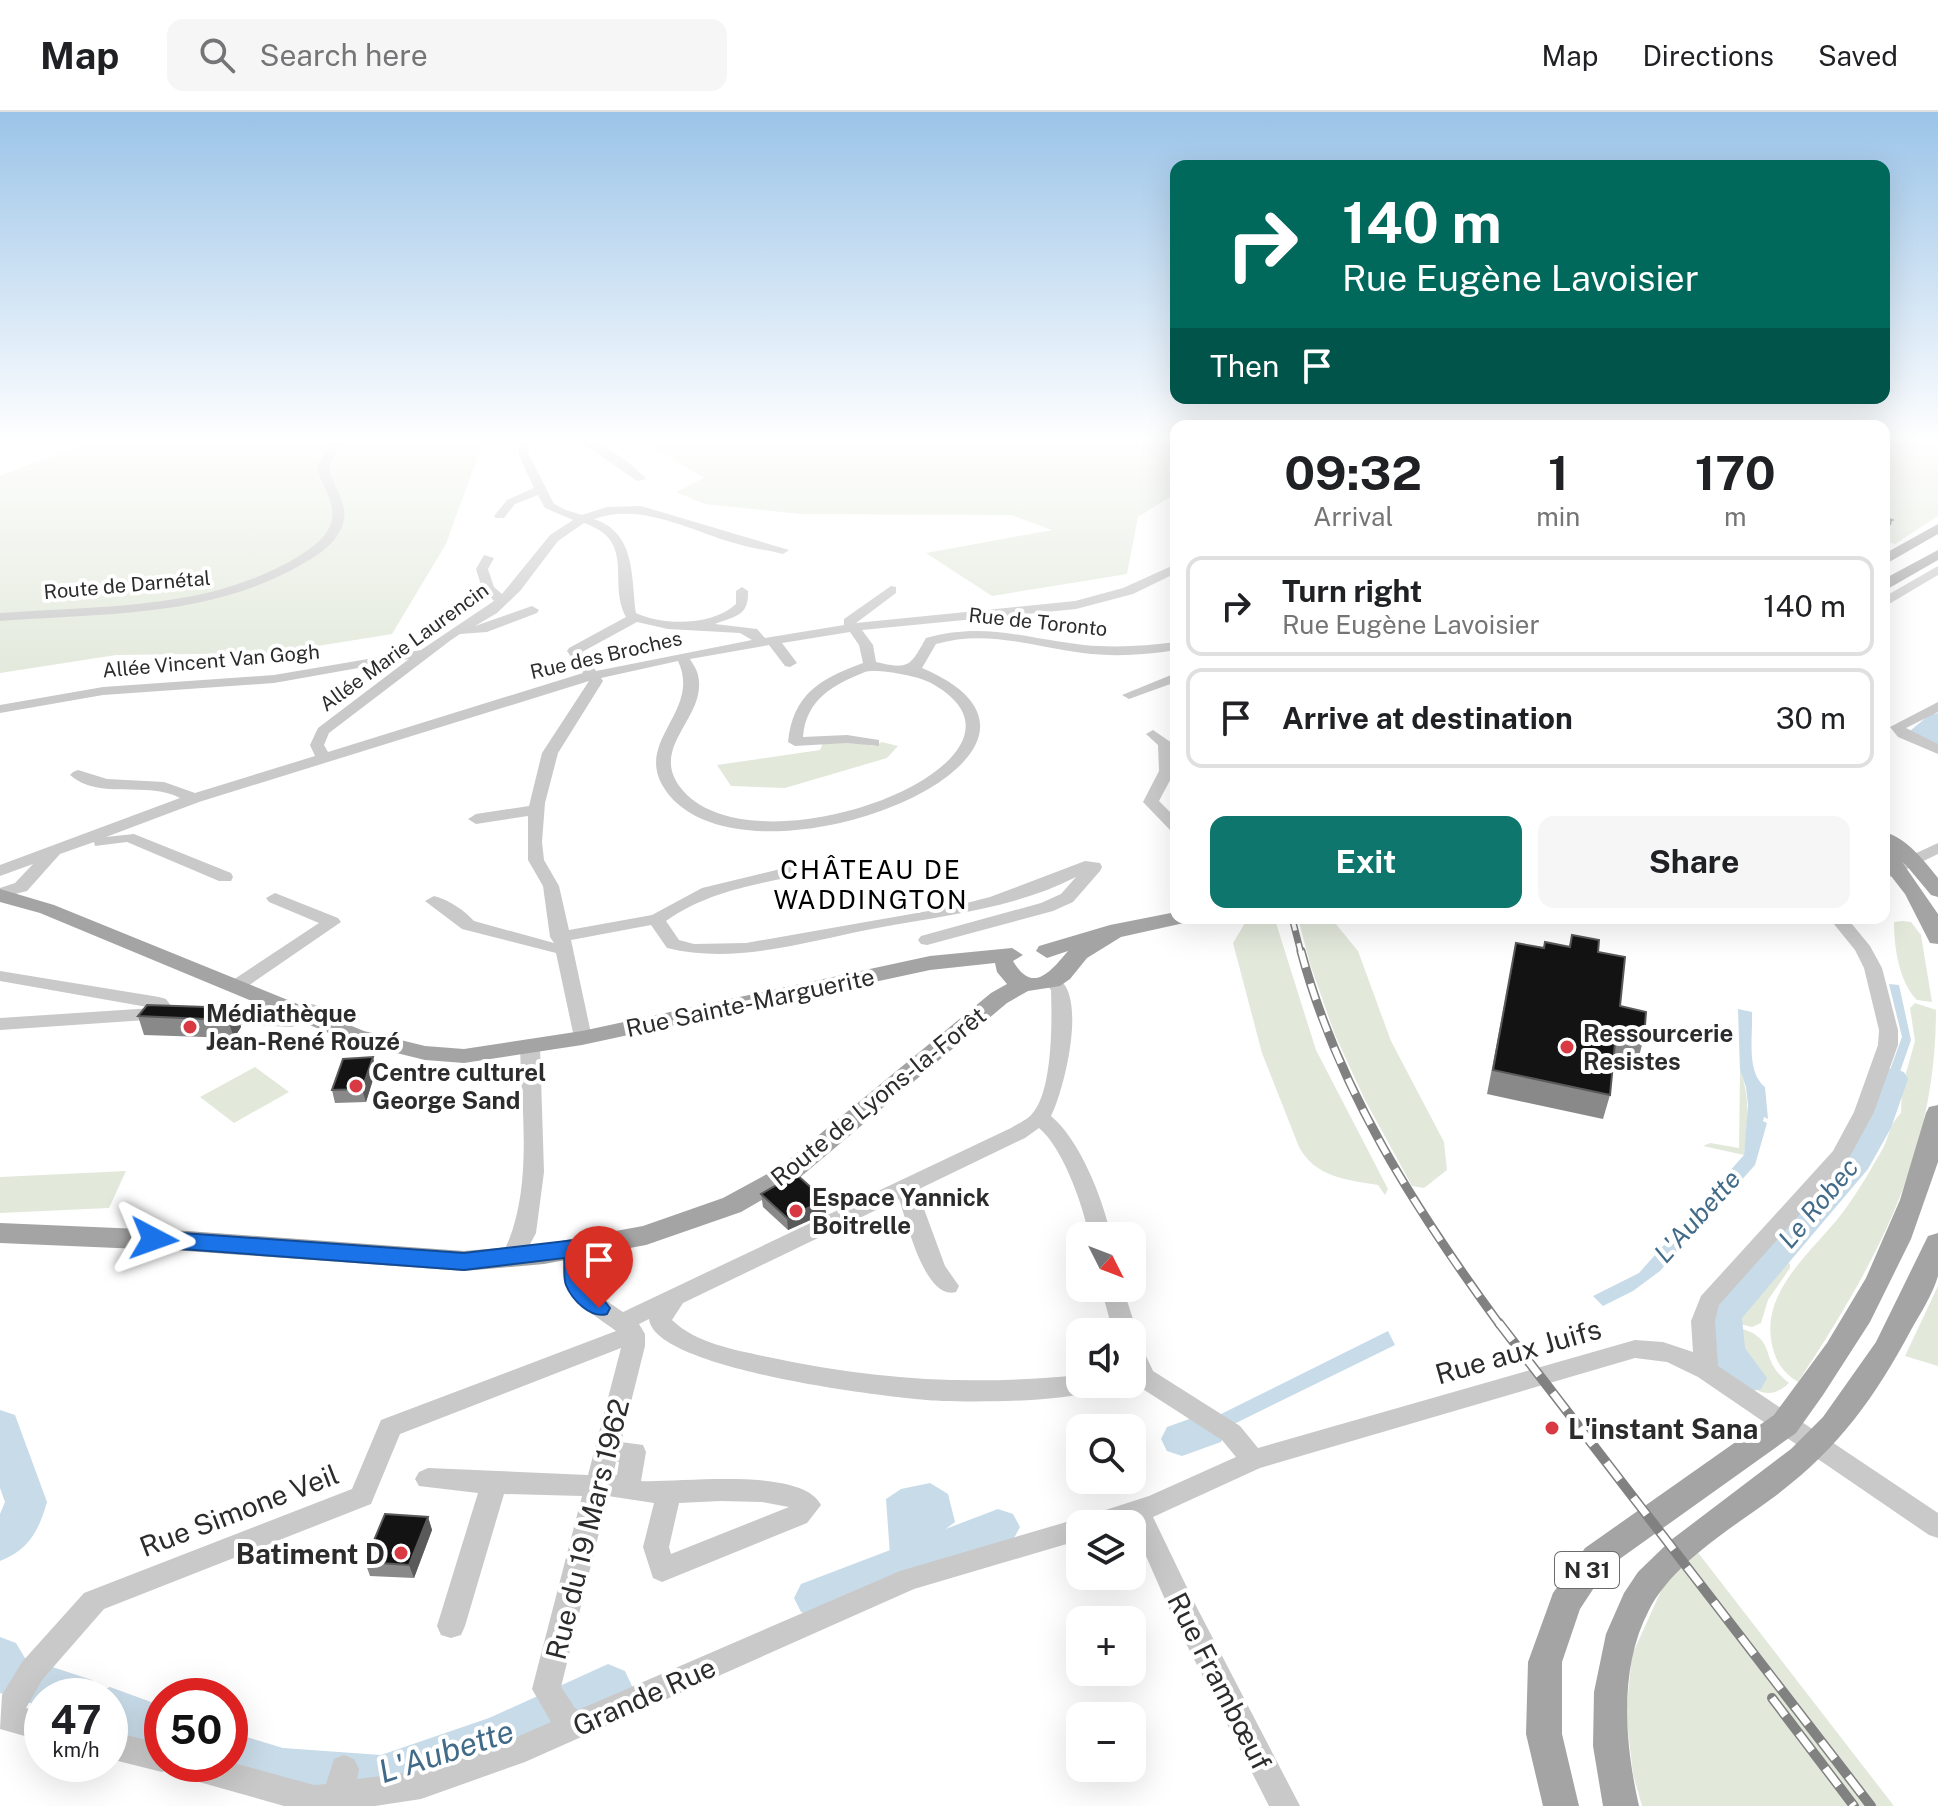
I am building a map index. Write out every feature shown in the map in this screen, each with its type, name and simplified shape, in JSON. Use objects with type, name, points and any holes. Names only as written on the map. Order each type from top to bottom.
[{"type":"main road","points":[[1890,556],[1938,528]]},
{"type":"main road","points":[[1890,582],[1938,554]]},
{"type":"main road","points":[[1895,865],[1938,891]]},
{"type":"main road","points":[[1895,865],[1927,911],[1938,938]]},
{"type":"main road","name":"Rue Sainte-Marguerite","points":[[5,890],[241,983],[356,1036],[425,1053],[485,1055],[582,1038],[930,963],[971,958],[1010,975]]},
{"type":"main road","points":[[1047,951],[1118,930],[1170,919]]},
{"type":"main road","points":[[1010,975],[1058,974],[1086,948],[1118,930]]},
{"type":"main road","points":[[1010,975],[1032,949],[1047,951],[1060,958],[1058,974]]},
{"type":"main road","name":"Route de Lyons-la-Forêt","points":[[0,1233],[165,1240],[464,1261],[575,1248],[678,1225],[732,1205],[759,1191],[820,1149],[1010,975]]},
{"type":"main road","name":"N 31","points":[[1561,1806],[1544,1734],[1545,1662],[1565,1603],[1596,1558],[1785,1424],[1854,1329],[1888,1263],[1912,1206],[1938,1113]]},
{"type":"main road","name":"N 31","points":[[1621,1806],[1610,1757],[1607,1719],[1624,1627],[1643,1590],[1695,1538],[1817,1444],[1842,1413],[1897,1330],[1938,1243]]},
{"type":"street","name":"Route de Darnétal","points":[[0,617],[201,601],[243,591],[269,579],[325,543],[337,521]]},
{"type":"street","name":"Allée Marie Laurencin","points":[[322,756],[317,745],[323,731],[426,651],[501,600],[554,538],[579,521]]},
{"type":"street","points":[[587,521],[615,534],[624,560],[630,614],[635,618],[668,625],[752,632],[790,663]]},
{"type":"street","name":"Allée Marie Laurencin","points":[[678,521],[739,541],[783,550]]},
{"type":"street","points":[[488,558],[482,569],[488,588],[501,600]]},
{"type":"street","points":[[1890,599],[1938,570]]},
{"type":"street","name":"Rue des Broches","points":[[0,871],[193,799],[322,756],[594,675],[682,656],[853,628],[1076,605],[1128,591],[1170,571]]},
{"type":"street","points":[[870,665],[866,645],[849,622],[891,590]]},
{"type":"street","points":[[696,627],[735,612],[742,605],[742,591]]},
{"type":"street","points":[[455,631],[482,629],[532,610]]},
{"type":"street","points":[[582,1038],[551,886],[536,860],[536,810],[550,753],[596,681],[574,651],[635,618]]},
{"type":"street","name":"Rue de Toronto","points":[[912,669],[920,663],[931,641],[964,631],[1081,649],[1122,651],[1170,647]]},
{"type":"street","name":"Allée Vincent Van Gogh","points":[[0,709],[115,689],[274,679],[426,651]]},
{"type":"street","points":[[682,656],[693,676],[694,692],[667,742],[660,769],[677,794],[700,812],[726,822],[766,828],[812,823],[875,806],[936,780],[964,757],[971,746],[975,724],[969,705],[958,694],[912,669],[896,671],[870,665],[828,685],[799,714],[795,742],[847,739],[874,743]]},
{"type":"street","points":[[1129,695],[1170,679]]},
{"type":"street","points":[[0,718],[23,704]]},
{"type":"street","points":[[1938,706],[1897,727],[1903,734],[1938,749]]},
{"type":"street","points":[[1153,734],[1165,743],[1167,771],[1151,802],[1170,821]]},
{"type":"street","points":[[78,775],[97,785],[161,785],[193,799]]},
{"type":"street","points":[[476,819],[536,810]]},
{"type":"street","points":[[5,890],[60,847],[75,851],[128,837],[225,877]]},
{"type":"street","points":[[1895,865],[1938,848]]},
{"type":"street","points":[[657,919],[662,932],[673,944],[694,949],[746,948],[951,912],[1034,889],[1085,866],[1094,867],[1067,898],[1047,907],[927,940]]},
{"type":"street","points":[[434,901],[461,917],[468,925],[548,948],[560,942],[657,919],[695,895],[734,882],[801,869]]},
{"type":"street","points":[[241,983],[332,922],[275,898]]},
{"type":"street","points":[[1706,1370],[1703,1321],[1709,1302],[1841,1155],[1864,1112],[1890,1039],[1880,981],[1870,954],[1843,924]]},
{"type":"street","points":[[1058,974],[1060,1047],[1053,1096],[1040,1118],[1057,1132],[1063,1142],[1097,1222]]},
{"type":"street","points":[[0,976],[159,1003],[182,1014]]},
{"type":"street","points":[[0,1024],[182,1014],[269,1022],[292,1021],[309,1012]]},
{"type":"street","points":[[512,1257],[525,1233],[533,1172],[530,1047]]},
{"type":"street","name":"Rue Simone Veil","points":[[7,1713],[32,1671],[94,1601],[362,1496],[390,1427],[517,1381],[627,1328],[674,1298],[1018,1133],[1040,1118]]},
{"type":"street","points":[[905,1187],[935,1269],[948,1286]]},
{"type":"street","points":[[575,1248],[576,1283],[599,1308],[627,1328]]},
{"type":"street","points":[[674,1298],[661,1315],[660,1323],[673,1337],[742,1360],[843,1382],[938,1391],[1024,1390],[1066,1386]]},
{"type":"street","name":"Rue du 19 Mars 1962","points":[[571,1722],[546,1689],[633,1346],[627,1328]]},
{"type":"street","name":"Rue aux Juifs","points":[[1140,1510],[1253,1460],[1635,1349],[1655,1348],[1674,1353],[1706,1370],[1938,1527]]},
{"type":"street","points":[[1146,1383],[1218,1424],[1253,1460]]},
{"type":"street","points":[[607,1452],[634,1452],[627,1486]]},
{"type":"street","points":[[428,1479],[627,1486],[633,1491],[669,1493],[713,1491],[778,1494],[800,1498],[808,1505],[798,1515],[662,1570],[656,1547],[669,1493]]},
{"type":"street","points":[[451,1626],[494,1483]]},
{"type":"street","name":"Rue Frambœuf","points":[[1146,1530],[1184,1611],[1285,1806]]},
{"type":"street","name":"Grande Rue","points":[[231,1782],[271,1798],[314,1800],[342,1783],[421,1785],[515,1752],[571,1722],[909,1579],[1066,1533]]},
{"type":"shaded area","points":[[0,521],[454,521],[446,544],[392,634],[274,653],[116,655],[0,673]]},
{"type":"shaded area","points":[[1028,521],[1137,521],[1127,574],[992,596],[926,553],[1052,530]]},
{"type":"shaded area","points":[[1890,521],[1930,521],[1895,544],[1890,543]]},
{"type":"shaded area","points":[[851,742],[874,746],[882,742],[898,746],[887,758],[785,788],[731,786],[717,765],[820,750],[823,743]]},
{"type":"shaded area","points":[[1894,922],[1911,922],[1921,935],[1932,1002],[1917,1000],[1902,974]]},
{"type":"shaded area","points":[[1244,924],[1276,924],[1316,1050],[1388,1189],[1385,1195],[1378,1185],[1344,1179],[1323,1171],[1299,1147],[1262,1053],[1233,943]]},
{"type":"shaded area","points":[[1300,924],[1336,924],[1358,951],[1391,1041],[1444,1142],[1447,1170],[1424,1188],[1412,1186],[1365,1100],[1335,1035]]},
{"type":"shaded area","points":[[1915,1003],[1936,1010],[1933,1063],[1913,1160],[1876,1250],[1798,1382],[1782,1368],[1773,1349],[1770,1328],[1773,1308],[1792,1272],[1856,1194],[1901,1113],[1902,1087],[1915,1041],[1910,1008]]},
{"type":"shaded area","points":[[255,1067],[289,1092],[234,1123],[200,1097]]},
{"type":"shaded area","points":[[1740,1070],[1747,1101],[1744,1155],[1703,1146],[1710,1143],[1739,1148]]},
{"type":"shaded area","points":[[126,1171],[109,1208],[0,1213],[0,1177]]},
{"type":"shaded area","points":[[1781,1257],[1790,1264],[1790,1268],[1768,1300],[1761,1323],[1752,1327],[1728,1321],[1737,1303]]},
{"type":"shaded area","points":[[1938,1286],[1938,1366],[1905,1356]]},
{"type":"shaded area","points":[[1728,1325],[1756,1335],[1779,1373],[1789,1383],[1777,1391],[1766,1393],[1743,1381],[1751,1375],[1732,1349]]},
{"type":"shaded area","points":[[1696,1550],[1894,1806],[1642,1806],[1633,1774],[1626,1714],[1632,1655],[1665,1582]]},
{"type":"water","points":[[1889,984],[1899,985],[1911,1040],[1884,1118],[1874,1114],[1902,1037]]},
{"type":"water","points":[[1738,1009],[1752,1012],[1753,1063],[1765,1087],[1768,1119],[1764,1117],[1763,1121],[1767,1123],[1755,1165],[1738,1184],[1733,1182],[1722,1194],[1725,1196],[1660,1271],[1633,1291],[1603,1306],[1593,1296],[1639,1273],[1744,1155],[1748,1105],[1740,1070]]},
{"type":"water","points":[[1871,1116],[1882,1121],[1869,1152],[1852,1175],[1842,1170],[1856,1152]]},
{"type":"water","points":[[1823,1192],[1835,1197],[1798,1240],[1786,1234]]},
{"type":"water","points":[[1784,1236],[1796,1243],[1737,1303],[1728,1321],[1715,1317],[1722,1304]]},
{"type":"water","points":[[1715,1321],[1728,1325],[1732,1349],[1751,1375],[1743,1381],[1722,1354],[1716,1339]]},
{"type":"water","points":[[1388,1331],[1395,1345],[1234,1424],[1217,1416]]},
{"type":"water","points":[[930,1483],[948,1494],[955,1522],[939,1534],[890,1555],[886,1499],[901,1489]]},
{"type":"building","name":"Ressourcerie Resistes","points":[[1572,935],[1599,940],[1598,952],[1625,957],[1620,1006],[1646,1012],[1644,1038],[1616,1033],[1610,1095],[1493,1070],[1516,943],[1544,948],[1545,942],[1570,947]]},
{"type":"building","points":[[147,1005],[235,1008],[228,1020],[138,1016]]},
{"type":"building","points":[[373,1057],[362,1089],[332,1090],[343,1059]]},
{"type":"building","points":[[796,1174],[825,1200],[787,1218],[761,1194]]},
{"type":"building","points":[[385,1514],[428,1517],[409,1565],[365,1562]]},
{"type":"waterway","name":"L'Aubette","points":[[1938,720],[1922,731],[1938,741]]},
{"type":"waterway","name":"Le Robec","points":[[1747,1378],[1726,1349],[1722,1333],[1723,1314],[1856,1161],[1874,1128],[1892,1079]]},
{"type":"waterway","name":"L'Aubette","points":[[0,1427],[26,1502],[19,1524],[0,1542]]},
{"type":"waterway","name":"L'Aubette","points":[[1182,1439],[1206,1430]]},
{"type":"waterway","name":"L'Aubette","points":[[817,1598],[998,1527]]},
{"type":"waterway","name":"L'Aubette","points":[[0,1658],[9,1675],[24,1680]]},
{"type":"waterway","name":"L'Aubette","points":[[248,1761],[283,1772],[381,1779],[499,1737],[608,1686]]},
{"type":"waterway","name":"L'Aubette","points":[[128,1716],[144,1722]]},
{"type":"railway","points":[[1294,924],[1301,953]]},
{"type":"railway","points":[[1301,951],[1336,1052],[1383,1147],[1439,1238],[1500,1325]]},
{"type":"railway","points":[[1499,1323],[1871,1806]]},
{"type":"railway","points":[[1772,1698],[1854,1806]]},
{"type":"place","name":"Médiathèque Jean-René Rouzé","points":[[190,1027]]},
{"type":"place","name":"Ressourcerie Resistes","points":[[1567,1047]]},
{"type":"place","name":"Centre culturel George Sand","points":[[356,1086]]},
{"type":"place","name":"Espace Yannick Boitrelle","points":[[796,1211]]},
{"type":"place","name":"L'instant Sana","points":[[1552,1428]]},
{"type":"place","name":"Batiment D","points":[[401,1553]]},
{"type":"district","name":"CHÂTEAU DE WADDINGTON","points":[[871,884]]},
{"type":"route","points":[[154,1239],[464,1261],[575,1248],[576,1283],[599,1308]]}]
